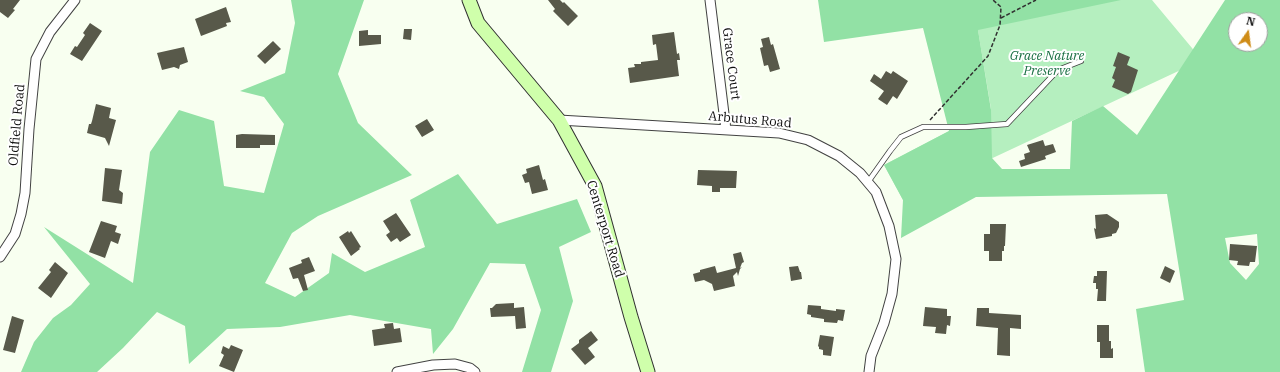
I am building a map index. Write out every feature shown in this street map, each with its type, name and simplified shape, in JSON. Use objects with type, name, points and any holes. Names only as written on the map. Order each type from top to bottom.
[{"type":"main road","name":"Centerport Road","points":[[469,0],[478,23],[559,120],[594,186],[648,372]]},
{"type":"street","name":"Oldfield Road","points":[[0,257],[15,234],[25,193],[29,129],[36,59],[50,32],[75,0]]},
{"type":"street","name":"Grace Court","points":[[710,0],[726,130]]},
{"type":"street","name":"Arbutus Road","points":[[559,120],[779,133],[808,140],[839,156],[860,173],[876,192],[889,226],[896,259],[892,294],[884,323],[871,356],[869,372]]},
{"type":"street","points":[[396,372],[455,364],[470,368],[475,372]]},
{"type":"lane","points":[[868,182],[901,137],[923,127],[966,127],[1007,124],[1058,70],[1081,61]]},
{"type":"path","points":[[923,127],[988,56],[1000,25],[1001,7],[993,0]]},
{"type":"path","points":[[1000,18],[1036,0]]},
{"type":"green space","points":[[291,0],[364,0],[338,74],[358,123],[412,175],[318,216],[292,233],[265,283],[295,297],[329,273],[332,253],[365,272],[425,247],[410,200],[458,174],[497,224],[577,199],[591,232],[559,247],[573,301],[551,372],[522,372],[541,310],[525,264],[490,263],[453,329],[433,354],[431,329],[350,315],[280,327],[227,329],[189,364],[185,326],[157,312],[123,348],[97,372],[21,372],[34,342],[53,318],[71,305],[90,284],[44,227],[133,283],[150,152],[179,110],[214,121],[224,186],[264,193],[284,124],[264,97],[240,91],[285,73],[295,23]]},
{"type":"green space","points":[[818,0],[1121,0],[978,30],[991,110],[992,158],[1002,169],[1070,169],[1072,121],[1103,106],[1137,135],[1225,0],[1280,0],[1280,372],[1145,372],[1136,309],[1184,300],[1167,194],[976,197],[901,238],[903,200],[884,165],[949,131],[923,28],[824,42]],"holes":[[[1257,234],[1259,264],[1246,280],[1230,263],[1225,238]]]},
{"type":"green space","name":"Grace Nature Preserve","points":[[973,0],[1152,0],[1202,60],[903,200],[884,165],[991,109]]},
{"type":"building","points":[[0,0],[20,0],[13,9],[15,10],[8,18],[0,12]]},
{"type":"building","points":[[548,0],[560,0],[563,3],[564,2],[578,16],[568,26],[553,11],[555,9]]},
{"type":"building","points":[[226,7],[231,22],[226,23],[227,26],[201,36],[195,19]]},
{"type":"building","points":[[90,23],[102,31],[82,61],[70,54],[85,35],[83,33]]},
{"type":"building","points":[[404,29],[412,29],[411,40],[403,39]]},
{"type":"building","points":[[368,30],[368,35],[381,35],[381,44],[359,46],[359,31]]},
{"type":"building","points":[[674,32],[677,54],[679,53],[680,60],[677,60],[679,76],[630,83],[628,68],[635,67],[634,64],[641,64],[641,62],[658,60],[656,44],[653,45],[652,35]]},
{"type":"building","points":[[769,37],[771,45],[773,44],[780,69],[770,72],[768,65],[764,66],[760,48],[763,47],[761,39]]},
{"type":"building","points":[[273,41],[281,49],[265,64],[257,56]]},
{"type":"building","points":[[184,47],[188,62],[180,65],[179,69],[174,67],[162,70],[157,53]]},
{"type":"building","points":[[1118,52],[1130,57],[1127,65],[1138,70],[1131,92],[1128,94],[1112,87],[1115,80],[1112,78],[1116,67],[1113,66]]},
{"type":"building","points":[[886,71],[891,74],[893,71],[908,81],[897,99],[893,96],[887,105],[878,99],[884,91],[870,81],[874,74],[881,79]]},
{"type":"building","points":[[96,104],[111,108],[109,118],[116,120],[109,146],[105,138],[87,133],[89,124],[91,124],[92,121]]},
{"type":"building","points":[[427,119],[434,130],[422,137],[415,126]]},
{"type":"building","points":[[236,135],[275,135],[275,145],[260,145],[260,148],[236,148]]},
{"type":"building","points":[[1043,140],[1045,146],[1053,144],[1056,152],[1045,156],[1046,159],[1021,167],[1019,161],[1025,159],[1024,154],[1030,152],[1027,145]]},
{"type":"building","points":[[539,165],[543,180],[545,179],[548,190],[532,194],[529,182],[525,183],[522,175],[527,173],[526,169]]},
{"type":"building","points":[[105,168],[122,170],[119,190],[123,193],[122,204],[102,201]]},
{"type":"building","points":[[698,170],[737,171],[736,188],[720,188],[720,192],[712,192],[712,186],[697,185]]},
{"type":"building","points":[[396,213],[411,235],[400,242],[397,238],[391,242],[386,235],[390,232],[383,221]]},
{"type":"building","points":[[1107,214],[1119,222],[1119,227],[1116,233],[1112,234],[1112,236],[1096,239],[1094,228],[1096,229],[1095,215]]},
{"type":"building","points":[[101,221],[117,226],[115,232],[121,234],[118,244],[111,241],[105,258],[89,252]]},
{"type":"building","points":[[990,224],[1006,224],[1005,246],[1004,251],[1002,251],[1002,261],[989,261],[989,251],[984,251],[984,234],[990,234]]},
{"type":"building","points":[[348,231],[349,233],[351,231],[361,247],[351,256],[339,237]]},
{"type":"building","points":[[1230,244],[1257,246],[1255,262],[1250,262],[1249,266],[1237,265],[1238,261],[1229,260]]},
{"type":"building","points":[[741,252],[744,262],[742,263],[738,276],[737,272],[733,276],[735,286],[714,291],[712,284],[704,280],[695,282],[693,274],[700,272],[700,270],[715,266],[717,273],[736,268],[733,254]]},
{"type":"building","points":[[309,257],[315,271],[304,275],[308,290],[303,291],[298,278],[293,279],[289,268],[302,263],[301,260]]},
{"type":"building","points":[[55,262],[68,273],[51,298],[38,288],[51,272],[49,270]]},
{"type":"building","points":[[798,266],[802,279],[791,281],[789,267]]},
{"type":"building","points":[[1165,266],[1175,271],[1170,283],[1160,278]]},
{"type":"building","points":[[1097,271],[1107,271],[1106,301],[1097,301],[1098,289],[1096,289],[1096,283],[1093,283],[1094,276],[1097,276]]},
{"type":"building","points":[[514,303],[514,308],[524,307],[526,328],[516,329],[515,316],[491,317],[490,308],[496,304]]},
{"type":"building","points":[[808,305],[821,306],[821,309],[836,311],[836,309],[845,310],[843,321],[838,320],[837,323],[824,322],[824,319],[811,317],[811,315],[807,314]]},
{"type":"building","points":[[925,307],[947,309],[947,316],[951,316],[950,326],[947,325],[946,334],[935,333],[936,327],[923,326]]},
{"type":"building","points":[[977,308],[989,308],[989,313],[1021,315],[1021,329],[1010,328],[1010,356],[997,355],[998,328],[976,326]]},
{"type":"building","points":[[12,316],[24,320],[15,353],[3,350]]},
{"type":"building","points":[[393,323],[394,329],[400,328],[402,342],[374,346],[372,330],[385,328],[384,324]]},
{"type":"building","points":[[1097,325],[1109,325],[1109,341],[1111,341],[1111,349],[1113,348],[1113,358],[1100,358],[1100,342],[1097,342]]},
{"type":"building","points":[[591,331],[598,340],[588,348],[595,357],[585,365],[571,349],[579,343],[579,340]]},
{"type":"building","points":[[820,335],[834,337],[831,356],[823,355],[823,350],[819,349],[818,346]]},
{"type":"building","points":[[231,345],[243,350],[234,372],[219,366],[224,355],[221,353],[223,346],[229,349]]}]
